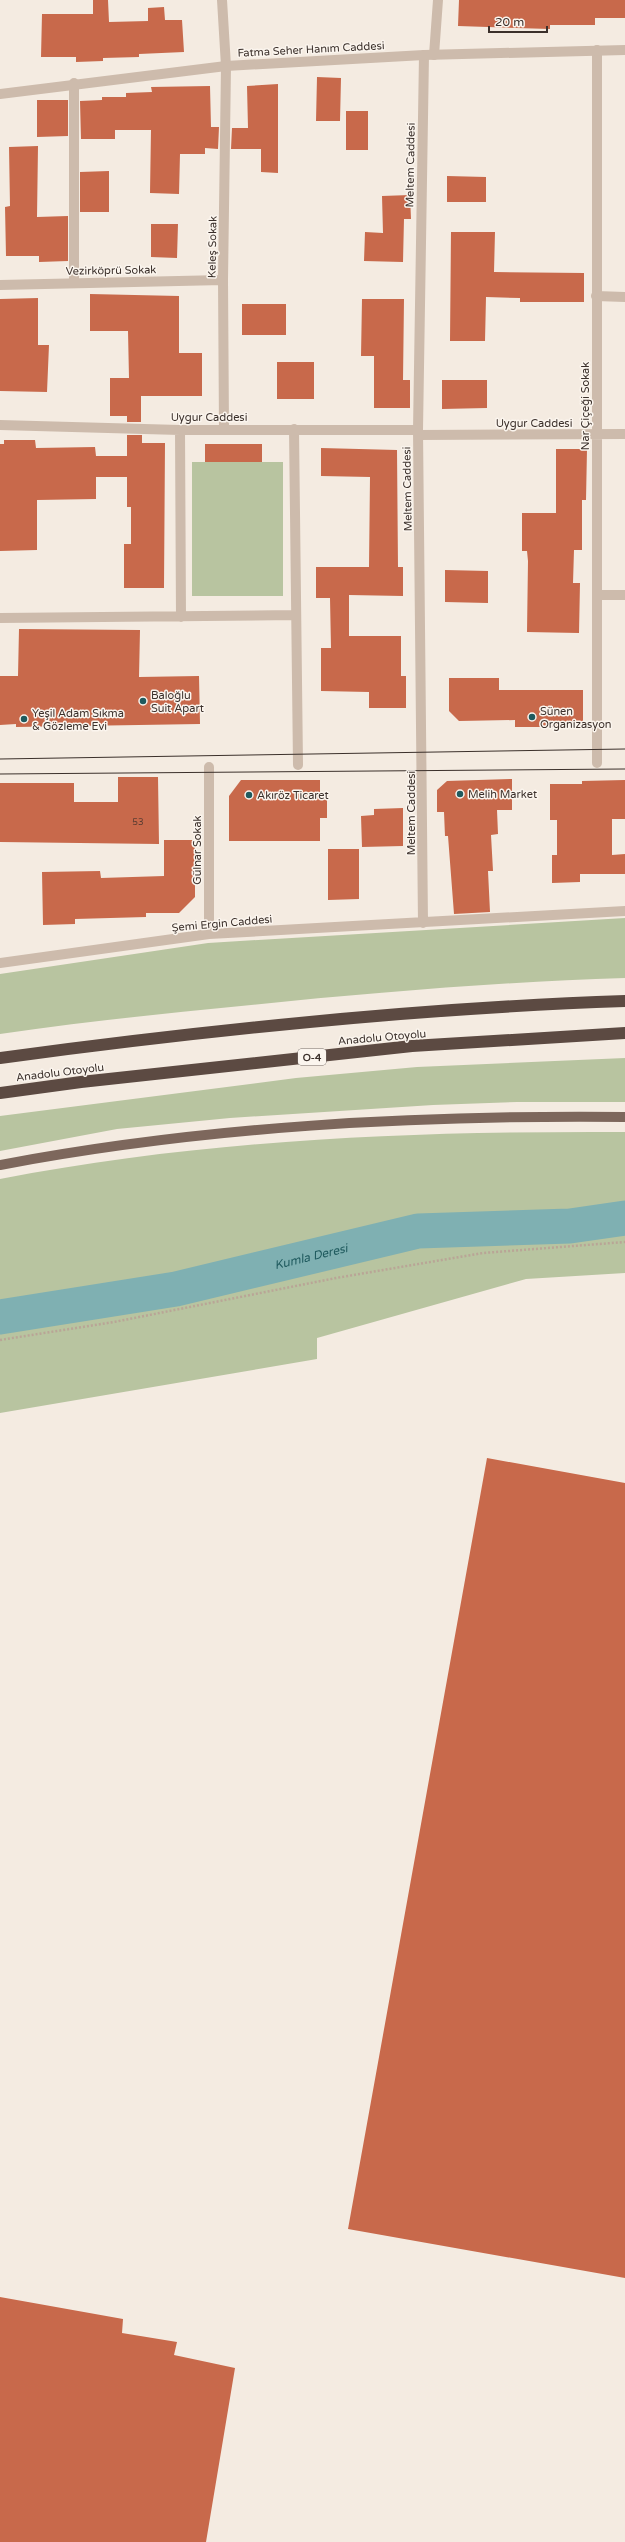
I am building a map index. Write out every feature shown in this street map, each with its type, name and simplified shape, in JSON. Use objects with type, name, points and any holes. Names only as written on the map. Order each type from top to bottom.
[{"type":"highway","name":"Anadolu Otoyolu","points":[[0,1058],[91,1045],[413,1012],[625,1001]]},
{"type":"highway","name":"Anadolu Otoyolu","points":[[0,1093],[89,1081],[412,1046],[625,1033]]},
{"type":"main road","points":[[0,1165],[133,1142],[230,1132],[409,1120],[538,1116],[625,1117]]},
{"type":"street","name":"Keleş Sokak","points":[[222,0],[226,66],[223,280],[224,429]]},
{"type":"street","name":"Meltem Caddesi","points":[[423,923],[418,432],[429,55],[438,0]]},
{"type":"street","name":"Nar Çiçeği Sokak","points":[[597,50],[597,763]]},
{"type":"street","name":"Fatma Seher Hanım Caddesi","points":[[0,94],[74,83],[226,66],[429,55],[625,50]]},
{"type":"street","points":[[74,83],[74,282]]},
{"type":"street","name":"Vezirköprü Sokak","points":[[0,284],[223,280]]},
{"type":"street","points":[[596,296],[625,297]]},
{"type":"street","name":"Uygur Caddesi","points":[[0,425],[180,430],[294,429],[625,434]]},
{"type":"street","points":[[294,429],[298,765]]},
{"type":"street","points":[[180,430],[181,617]]},
{"type":"street","points":[[597,595],[625,595]]},
{"type":"street","points":[[0,618],[296,615]]},
{"type":"street","name":"Gülnar Sokak","points":[[209,767],[209,934]]},
{"type":"street","name":"Şemi Ergin Caddesi","points":[[0,963],[209,934],[625,911]]},
{"type":"path","points":[[0,1340],[114,1322],[336,1278],[483,1253],[625,1242]]},
{"type":"green space","points":[[192,462],[283,462],[283,596],[192,596]]},
{"type":"green space","points":[[625,918],[625,978],[481,985],[337,997],[120,1018],[0,1034],[0,974],[208,943]]},
{"type":"green space","points":[[625,1058],[625,1102],[517,1102],[433,1105],[230,1118],[117,1129],[0,1151],[0,1116],[296,1078],[417,1067]]},
{"type":"green space","points":[[625,1132],[625,1273],[526,1279],[317,1338],[317,1359],[0,1413],[0,1179],[77,1165],[155,1155],[233,1146],[311,1140],[468,1133]]},
{"type":"building","points":[[93,0],[108,0],[109,22],[148,21],[148,8],[164,7],[165,20],[182,20],[184,52],[139,54],[139,57],[103,58],[103,61],[76,62],[76,57],[41,57],[42,14],[93,14]]},
{"type":"building","points":[[459,0],[625,0],[625,18],[595,18],[595,25],[550,25],[550,29],[458,26]]},
{"type":"building","points":[[317,77],[341,78],[340,121],[316,121]]},
{"type":"building","points":[[278,84],[278,173],[261,172],[261,149],[231,149],[232,128],[248,128],[247,86]]},
{"type":"building","points":[[210,86],[211,127],[219,127],[218,149],[205,148],[205,154],[180,154],[179,194],[150,193],[151,130],[115,130],[115,139],[81,139],[80,101],[102,100],[102,97],[126,97],[126,93],[152,92],[151,87]]},
{"type":"building","points":[[37,100],[68,100],[68,136],[37,137]]},
{"type":"building","points":[[346,111],[368,111],[368,150],[346,150]]},
{"type":"building","points":[[38,146],[37,217],[68,216],[68,261],[39,262],[39,256],[6,256],[5,207],[10,206],[9,147]]},
{"type":"building","points":[[109,171],[109,212],[80,212],[80,172]]},
{"type":"building","points":[[447,176],[486,177],[486,202],[447,202]]},
{"type":"building","points":[[410,195],[411,219],[404,219],[403,262],[364,261],[365,232],[383,233],[382,196]]},
{"type":"building","points":[[151,224],[178,224],[177,258],[151,257]]},
{"type":"building","points":[[451,232],[495,232],[494,272],[584,273],[584,302],[520,302],[520,298],[486,297],[485,341],[450,341]]},
{"type":"building","points":[[90,294],[179,296],[179,353],[202,353],[202,396],[141,396],[141,422],[127,422],[127,416],[110,416],[110,378],[129,378],[128,331],[90,331]]},
{"type":"building","points":[[38,298],[38,345],[49,345],[47,392],[0,391],[0,299]]},
{"type":"building","points":[[362,299],[404,299],[403,380],[410,380],[410,408],[374,408],[374,356],[361,356]]},
{"type":"building","points":[[242,304],[286,304],[286,335],[242,335]]},
{"type":"building","points":[[277,362],[314,362],[314,399],[277,399]]},
{"type":"building","points":[[442,380],[487,380],[487,408],[442,409]]},
{"type":"building","points":[[127,435],[142,435],[142,443],[165,443],[164,588],[124,588],[124,544],[131,544],[131,507],[127,507],[127,477],[96,477],[96,499],[37,500],[37,550],[0,551],[0,444],[4,444],[4,440],[35,440],[36,448],[95,447],[96,456],[127,456]]},
{"type":"building","points":[[205,444],[262,444],[262,462],[205,462]]},
{"type":"building","points":[[321,448],[397,450],[398,567],[403,567],[403,596],[349,595],[349,636],[401,636],[401,676],[406,676],[406,708],[369,708],[369,692],[321,691],[321,648],[331,648],[330,598],[316,598],[316,567],[369,567],[370,477],[321,476]]},
{"type":"building","points":[[556,449],[587,449],[586,500],[582,500],[582,550],[574,550],[573,583],[580,583],[579,633],[527,632],[528,561],[527,551],[522,551],[522,513],[556,513]]},
{"type":"building","points":[[445,570],[488,571],[488,603],[445,602]]},
{"type":"building","points":[[19,629],[140,630],[139,677],[199,676],[200,724],[16,727],[16,724],[0,725],[0,676],[18,676]]},
{"type":"building","points":[[449,678],[499,678],[499,690],[583,690],[583,727],[515,727],[515,720],[459,721],[449,711]]},
{"type":"building","points":[[118,777],[158,777],[159,844],[0,842],[0,783],[74,783],[74,802],[118,802]]},
{"type":"building","points":[[512,779],[512,810],[497,810],[498,834],[491,835],[493,871],[488,871],[490,912],[454,914],[448,836],[445,836],[444,812],[437,812],[437,790],[447,781]]},
{"type":"building","points":[[241,780],[320,780],[320,792],[327,792],[327,818],[320,818],[320,841],[229,841],[229,796]]},
{"type":"building","points":[[625,780],[625,819],[612,819],[612,855],[625,854],[625,874],[580,874],[580,882],[552,883],[552,855],[557,855],[557,820],[550,820],[550,784],[582,784],[582,781]]},
{"type":"building","points":[[403,808],[403,846],[362,847],[361,816],[374,815],[374,809]]},
{"type":"building","points":[[164,840],[195,840],[195,897],[179,913],[146,913],[146,917],[75,919],[75,924],[43,925],[42,872],[100,871],[101,878],[164,876]]},
{"type":"building","points":[[328,849],[359,849],[359,899],[328,900]]},
{"type":"building","points":[[487,1458],[625,1483],[625,2278],[348,2229]]},
{"type":"building","points":[[0,2297],[123,2319],[122,2333],[177,2342],[174,2355],[235,2368],[206,2542],[0,2542]]},
{"type":"waterway","name":"Kumla Deresi","points":[[0,1317],[176,1289],[418,1231],[570,1226],[625,1218]]},
{"type":"tram line","points":[[0,759],[625,749]]},
{"type":"tram line","points":[[0,774],[625,769]]},
{"type":"place","name":"Baloğlu Suit Apart","points":[[143,701]]},
{"type":"place","name":"Sünen Organizasyon","points":[[532,717]]},
{"type":"place","name":"Yeşil Adam Sıkma & Gözleme Evi","points":[[24,719]]},
{"type":"place","name":"Melih Market","points":[[460,794]]},
{"type":"place","name":"Akıröz Ticaret","points":[[249,795]]}]
